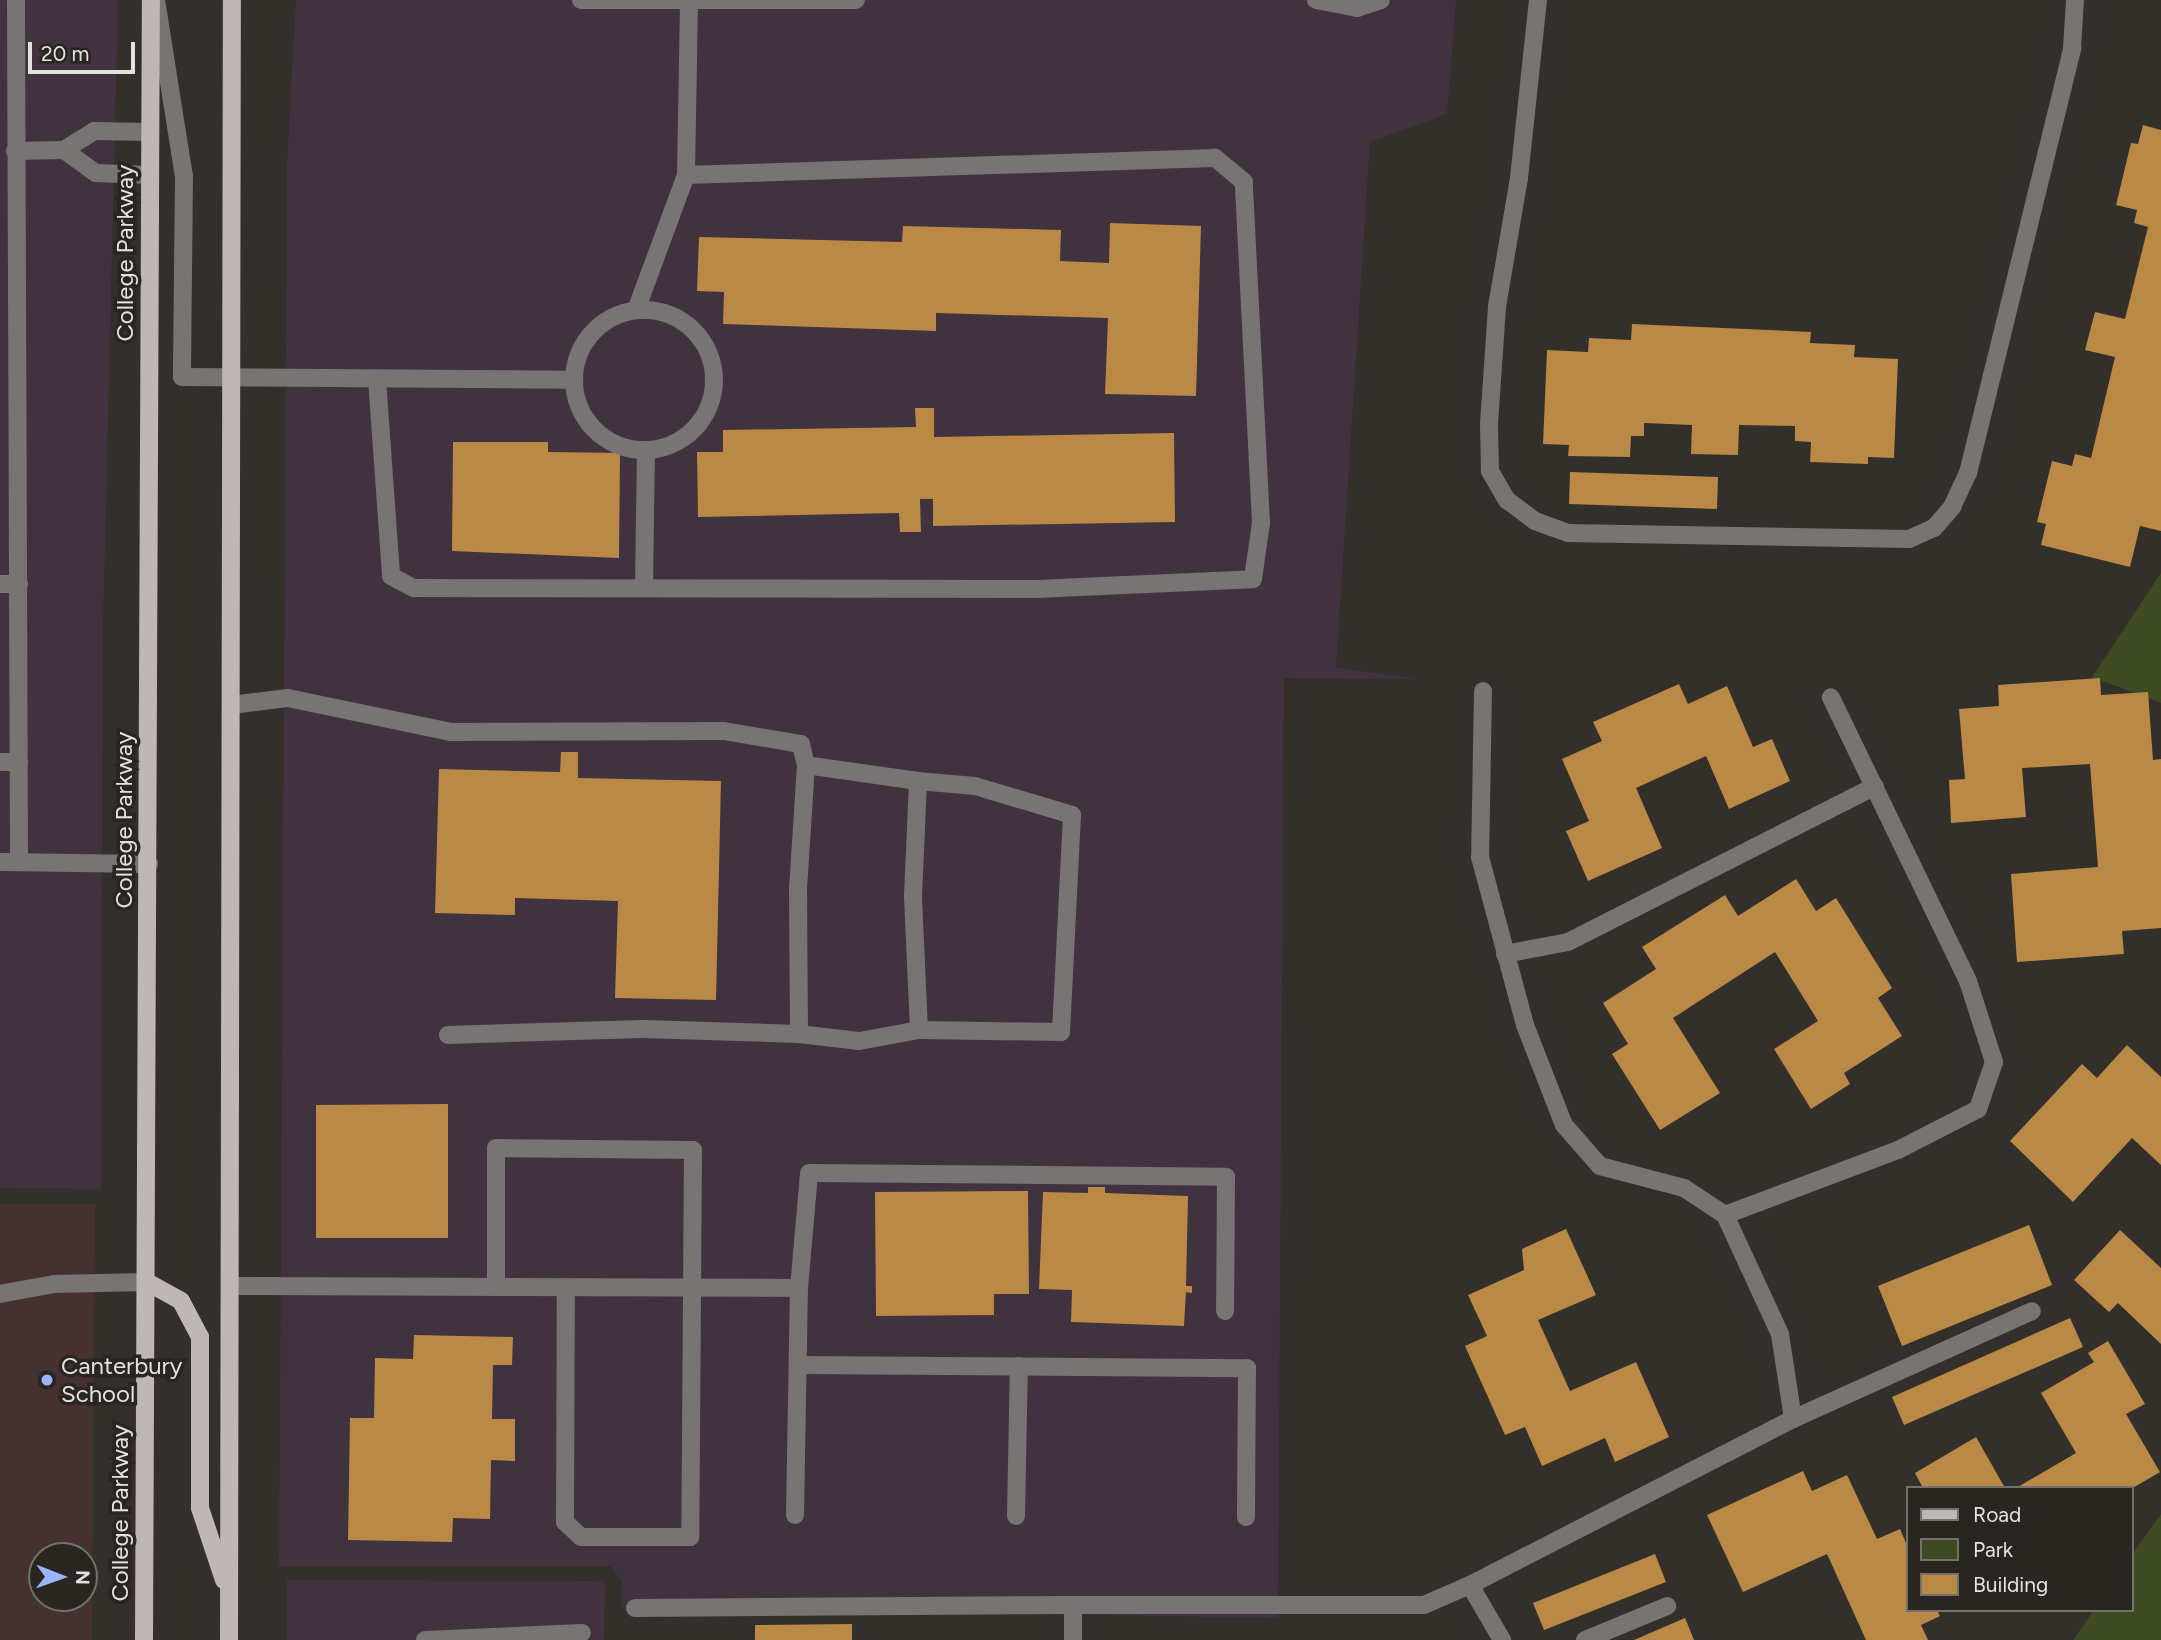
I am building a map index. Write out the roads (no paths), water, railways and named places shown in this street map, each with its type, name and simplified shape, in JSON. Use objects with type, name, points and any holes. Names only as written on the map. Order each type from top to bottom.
[{"type":"main road","name":"College Parkway","points":[[144,1640],[149,864],[149,132],[153,0]]},
{"type":"main road","points":[[229,1640],[232,0]]},
{"type":"main road","points":[[146,1282],[181,1301],[200,1337],[200,1508],[229,1593]]},
{"type":"lane","points":[[16,0],[8,63],[15,151],[7,240],[19,584],[19,862]]},
{"type":"lane","points":[[153,0],[184,176],[182,377],[574,380]]},
{"type":"lane","points":[[581,0],[856,0]]},
{"type":"lane","points":[[1316,0],[1357,8],[1381,0]]},
{"type":"lane","points":[[1538,0],[1520,178],[1497,307],[1489,424],[1490,471],[1507,500],[1535,521],[1568,533],[1909,539],[1934,528],[1952,507],[1968,473],[2072,48],[2075,0]]},
{"type":"lane","points":[[636,310],[686,175],[689,2]]},
{"type":"lane","points":[[15,151],[64,150],[94,131],[149,132]]},
{"type":"lane","points":[[64,150],[96,173],[149,175]]},
{"type":"lane","points":[[377,379],[391,576],[414,588],[1036,589],[1253,579],[1261,523],[1244,182],[1215,158],[686,175]]},
{"type":"lane","points":[[636,310],[679,319],[709,352],[713,375],[712,397],[703,418],[669,446],[646,450],[624,448],[596,430],[577,402],[574,380],[585,341],[616,315],[636,310]]},
{"type":"lane","points":[[644,588],[646,450]]},
{"type":"lane","points":[[0,583],[19,584]]},
{"type":"lane","points":[[1483,691],[1480,857],[1525,1025],[1564,1125],[1600,1166],[1684,1188],[1725,1215],[1780,1334],[1793,1419]]},
{"type":"lane","points":[[1725,1215],[1898,1150],[1978,1109],[1994,1062],[1968,981],[1831,697]]},
{"type":"lane","points":[[231,705],[288,698],[369,719],[451,732],[724,731],[801,744],[806,765],[798,888],[799,1034]]},
{"type":"lane","points":[[0,762],[19,762]]},
{"type":"lane","points":[[448,1035],[642,1029],[799,1034],[859,1041],[919,1030],[1061,1032],[1072,816],[1042,803],[975,786],[918,782],[806,765]]},
{"type":"lane","points":[[918,782],[913,896],[919,1030]]},
{"type":"lane","points":[[1505,954],[1568,943],[1875,786]]},
{"type":"lane","points":[[0,862],[149,864]]},
{"type":"lane","points":[[496,1287],[496,1148],[693,1150],[690,1537],[580,1536],[565,1522],[566,1287]]},
{"type":"lane","points":[[795,1515],[799,1288],[809,1173],[1226,1177],[1225,1311]]},
{"type":"lane","points":[[0,1294],[54,1284],[146,1282]]},
{"type":"lane","points":[[230,1286],[799,1288]]},
{"type":"lane","points":[[635,1608],[1424,1605],[1469,1585],[1793,1419],[2032,1311]]},
{"type":"lane","points":[[798,1365],[1247,1368],[1246,1517]]},
{"type":"lane","points":[[1016,1516],[1019,1366]]},
{"type":"lane","points":[[1469,1585],[1502,1640]]},
{"type":"lane","points":[[1073,1605],[1073,1640]]},
{"type":"lane","points":[[1585,1640],[1667,1606]]},
{"type":"lane","points":[[425,1640],[582,1633]]},
{"type":"place","name":"Canterbury School","points":[[47,1380]]}]
